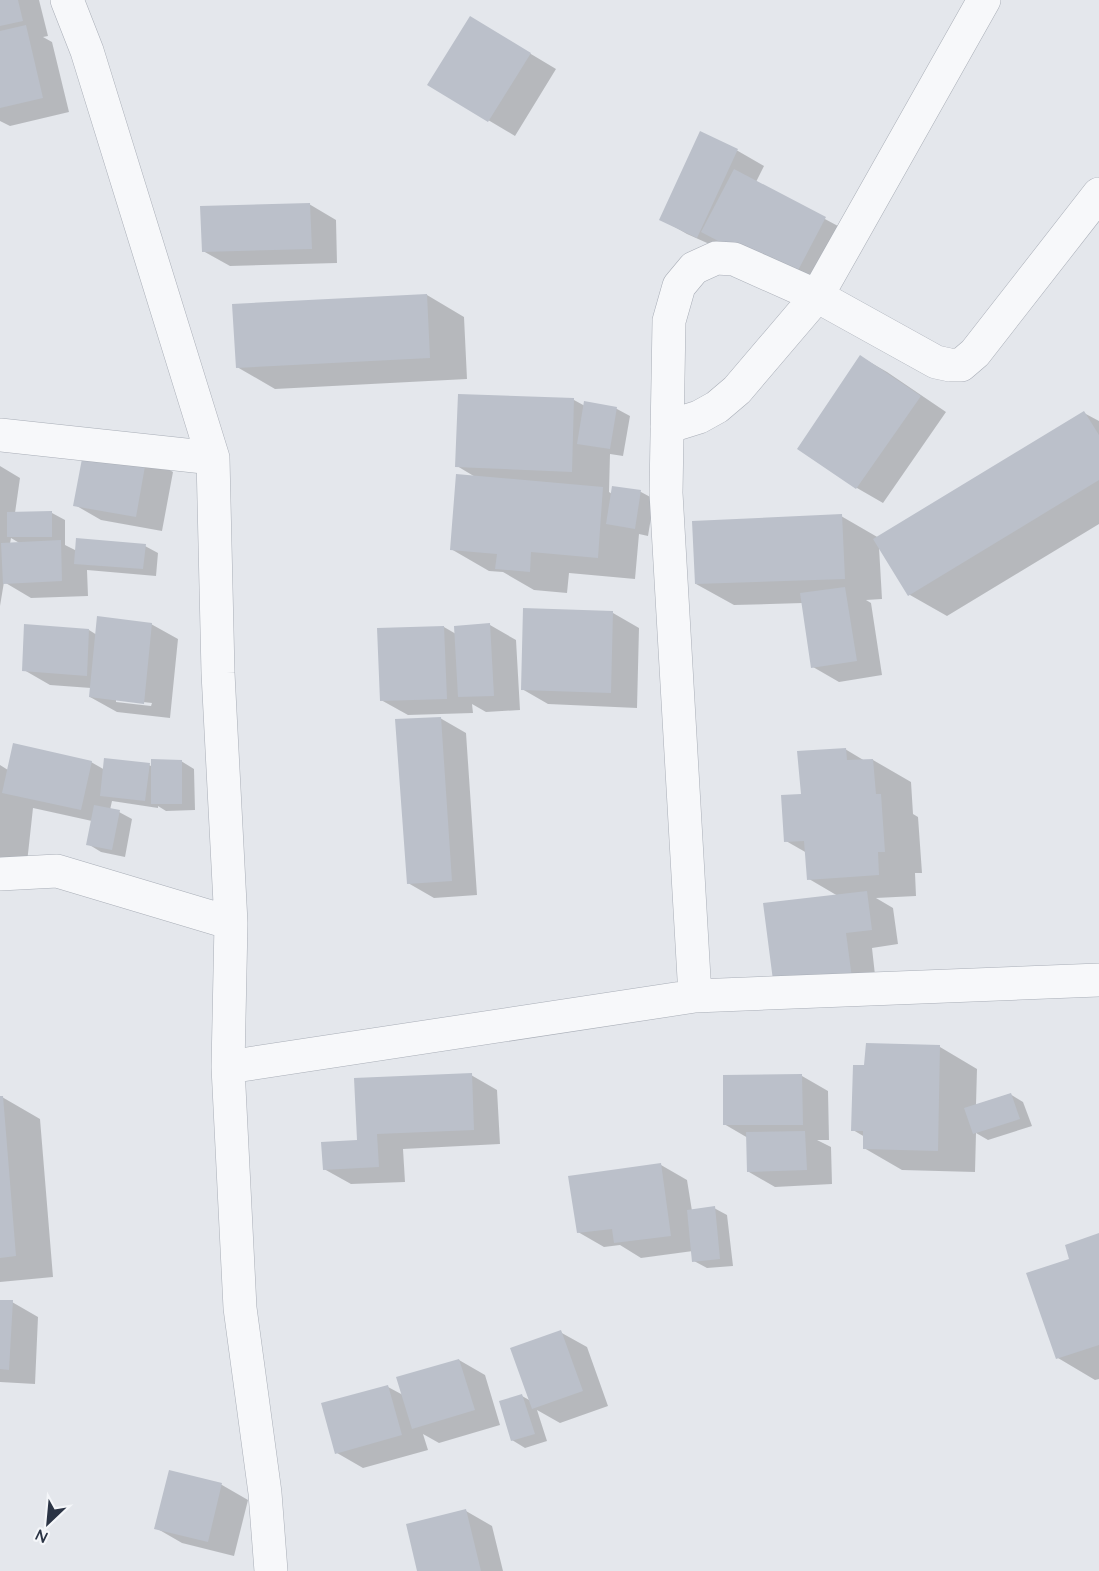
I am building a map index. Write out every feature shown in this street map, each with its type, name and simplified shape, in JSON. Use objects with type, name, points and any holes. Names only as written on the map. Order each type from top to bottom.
[{"type":"street","points":[[68,0],[87,51],[213,458],[218,673],[231,923],[228,1066],[240,1308],[265,1493],[271,1571]]},
{"type":"street","points":[[667,427],[699,417],[717,407],[737,390],[817,296],[984,0]]},
{"type":"street","points":[[695,996],[666,493],[669,321],[679,286],[694,268],[716,258],[734,259],[817,296],[936,362],[961,365],[975,352],[1099,194]]},
{"type":"street","points":[[0,435],[213,458]]},
{"type":"street","points":[[0,874],[57,871],[231,923]]},
{"type":"street","points":[[228,1066],[695,996],[1099,980]]},
{"type":"building","points":[[0,0],[18,0],[23,21],[0,26]]},
{"type":"building","points":[[470,16],[531,53],[488,122],[427,85]]},
{"type":"building","points":[[26,25],[43,98],[0,108],[0,31]]},
{"type":"building","points":[[700,131],[738,149],[697,238],[659,220]]},
{"type":"building","points":[[734,169],[826,217],[793,280],[701,232]]},
{"type":"building","points":[[310,203],[312,249],[202,252],[200,206]]},
{"type":"building","points":[[427,294],[430,358],[236,368],[232,304]]},
{"type":"building","points":[[860,355],[921,396],[856,489],[797,449]]},
{"type":"building","points":[[458,394],[574,398],[572,472],[455,467]]},
{"type":"building","points":[[584,401],[617,407],[610,449],[577,444]]},
{"type":"building","points":[[1084,411],[1099,435],[1099,480],[908,596],[873,539]]},
{"type":"building","points":[[85,443],[147,455],[136,517],[73,506]]},
{"type":"building","points":[[456,474],[603,487],[598,558],[531,552],[530,572],[495,569],[497,554],[450,550]]},
{"type":"building","points":[[612,486],[641,490],[635,529],[606,524]]},
{"type":"building","points":[[52,511],[52,537],[7,537],[7,512]]},
{"type":"building","points":[[842,514],[845,579],[695,584],[692,521]]},
{"type":"building","points":[[76,538],[146,544],[143,569],[74,564]]},
{"type":"building","points":[[61,540],[62,581],[3,584],[1,543]]},
{"type":"building","points":[[845,587],[857,661],[811,668],[800,593]]},
{"type":"building","points":[[523,608],[613,611],[611,693],[521,690]]},
{"type":"building","points":[[97,616],[152,623],[144,704],[89,697]]},
{"type":"building","points":[[490,623],[494,696],[458,697],[454,626]]},
{"type":"building","points":[[24,624],[89,629],[87,676],[22,671]]},
{"type":"building","points":[[444,626],[447,699],[380,701],[377,628]]},
{"type":"building","points":[[441,717],[452,881],[407,884],[395,719]]},
{"type":"building","points":[[13,743],[92,761],[81,810],[2,793]]},
{"type":"building","points":[[846,748],[847,760],[873,759],[876,794],[881,794],[885,852],[878,852],[879,875],[807,880],[804,841],[784,842],[781,795],[801,794],[797,751]]},
{"type":"building","points":[[104,758],[150,763],[145,801],[100,796]]},
{"type":"building","points":[[151,759],[182,760],[182,804],[151,804]]},
{"type":"building","points":[[94,805],[120,810],[112,850],[86,845]]},
{"type":"building","points":[[867,891],[872,930],[846,933],[852,978],[774,988],[763,903]]},
{"type":"building","points":[[866,1043],[940,1045],[938,1151],[863,1149],[863,1131],[851,1131],[853,1065],[864,1065]]},
{"type":"building","points":[[472,1073],[474,1130],[377,1134],[379,1167],[323,1170],[321,1142],[357,1140],[354,1078]]},
{"type":"building","points":[[802,1074],[803,1125],[723,1125],[723,1075]]},
{"type":"building","points":[[1011,1093],[1020,1119],[973,1134],[964,1108]]},
{"type":"building","points":[[0,1096],[3,1096],[16,1256],[0,1258]]},
{"type":"building","points":[[805,1131],[807,1170],[747,1172],[746,1132]]},
{"type":"building","points":[[661,1163],[671,1236],[614,1243],[612,1229],[577,1233],[568,1176]]},
{"type":"building","points":[[715,1206],[720,1259],[692,1262],[687,1210]]},
{"type":"building","points":[[1099,1233],[1099,1345],[1056,1359],[1026,1273],[1069,1259],[1065,1245]]},
{"type":"building","points":[[0,1300],[13,1300],[9,1370],[0,1369]]},
{"type":"building","points":[[561,1330],[583,1391],[532,1409],[510,1348]]},
{"type":"building","points":[[459,1359],[475,1410],[412,1429],[396,1377]]},
{"type":"building","points":[[388,1385],[402,1435],[335,1454],[321,1403]]},
{"type":"building","points":[[522,1394],[535,1434],[511,1441],[499,1401]]},
{"type":"building","points":[[169,1470],[222,1483],[208,1542],[154,1529]]},
{"type":"building","points":[[466,1509],[481,1571],[417,1571],[406,1524]]}]
